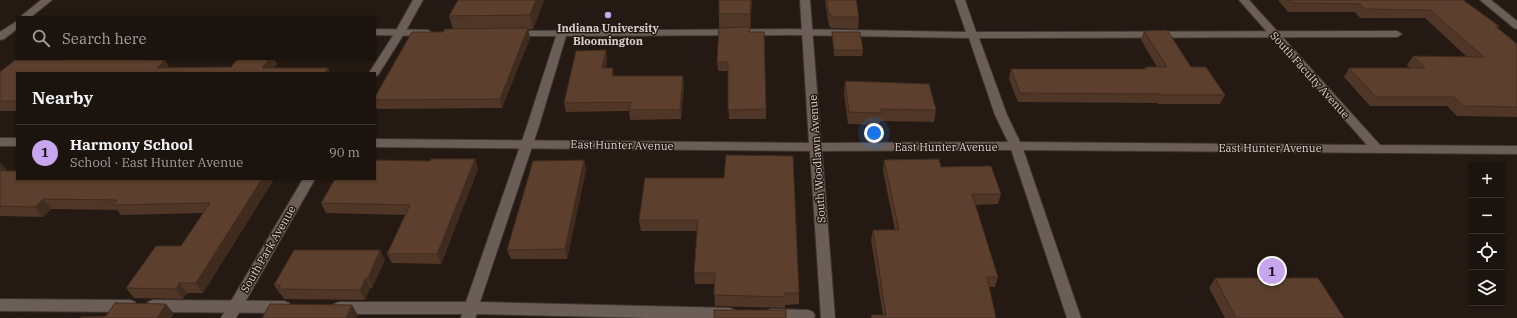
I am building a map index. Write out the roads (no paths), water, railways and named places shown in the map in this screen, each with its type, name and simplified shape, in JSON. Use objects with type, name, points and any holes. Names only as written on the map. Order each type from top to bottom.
[{"type":"street","points":[[26,16],[47,0]]},
{"type":"street","points":[[375,72],[399,34],[418,0]]},
{"type":"street","name":"South Woodlawn Avenue","points":[[805,0],[828,318]]},
{"type":"street","points":[[960,0],[1000,115],[1016,146],[1074,318]]},
{"type":"street","name":"South Faculty Avenue","points":[[1244,0],[1377,149]]},
{"type":"street","points":[[1485,0],[1517,26]]},
{"type":"street","points":[[0,28],[14,26]]},
{"type":"street","points":[[0,38],[14,26]]},
{"type":"street","points":[[376,32],[399,34],[439,33]]},
{"type":"street","points":[[501,33],[807,32],[972,35],[1229,35],[1273,33],[1397,34]]},
{"type":"street","points":[[470,313],[526,143],[533,126],[562,33]]},
{"type":"street","points":[[0,142],[16,142]]},
{"type":"street","name":"East Hunter Avenue","points":[[376,143],[526,143],[816,147],[1016,146],[1517,150]]},
{"type":"street","name":"South Park Avenue","points":[[231,313],[308,180]]},
{"type":"street","points":[[0,305],[231,313],[301,307]]},
{"type":"street","points":[[324,308],[470,313],[745,314]]},
{"type":"street","points":[[761,315],[808,316]]},
{"type":"place","name":"Indiana University Bloomington","points":[[608,15]]},
{"type":"place","name":"Harmony School","points":[[1272,271]]}]
